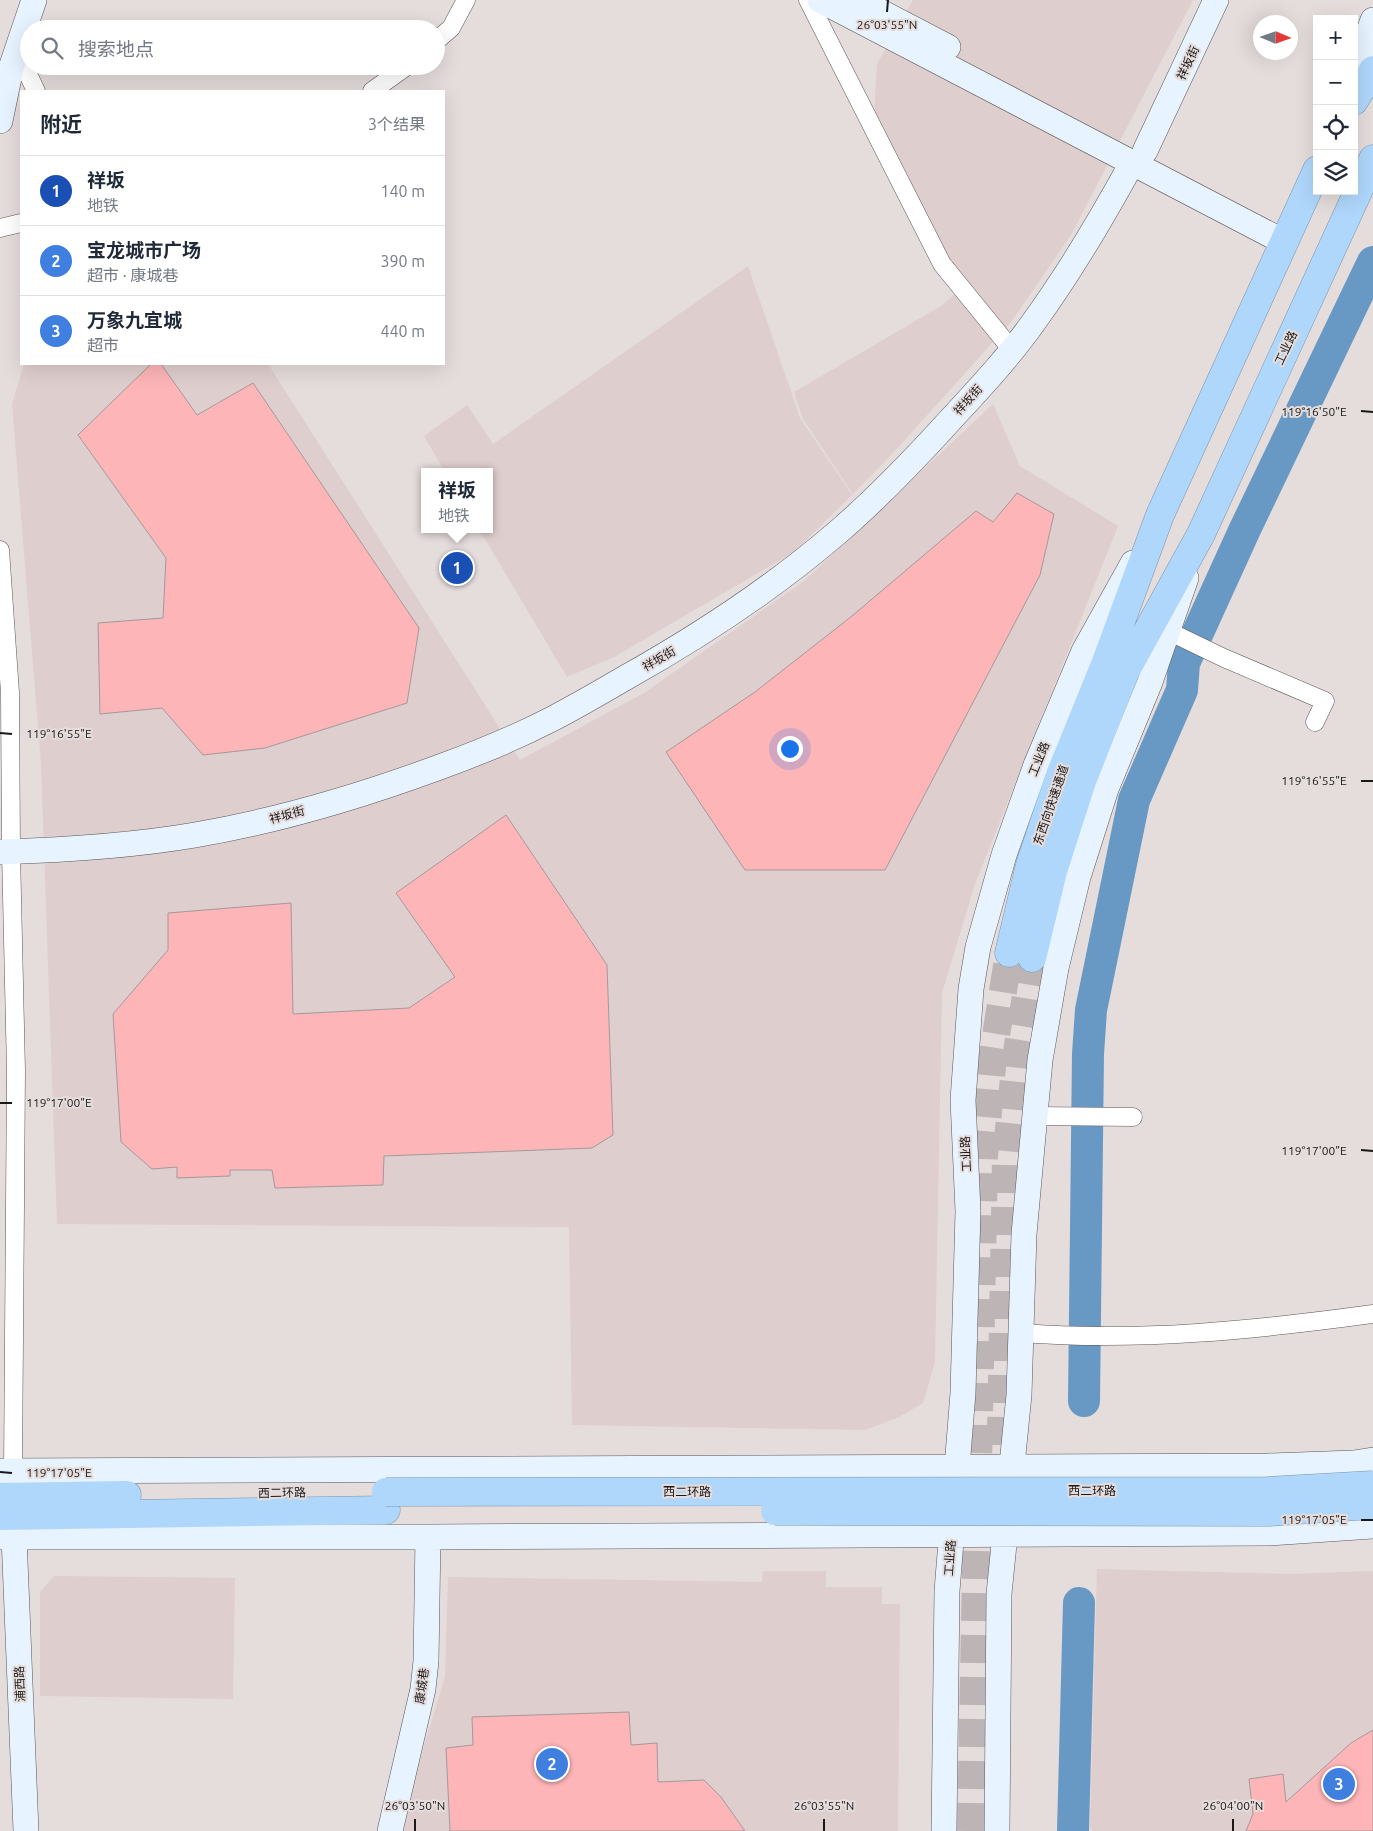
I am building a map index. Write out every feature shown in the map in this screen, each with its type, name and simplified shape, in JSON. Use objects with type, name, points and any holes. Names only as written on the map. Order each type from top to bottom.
[{"type":"highway","points":[[1358,94],[1373,70]]},
{"type":"highway","name":"工业路","points":[[1116,667],[1201,534],[1373,161]]},
{"type":"highway","name":"工业路","points":[[1116,667],[1160,515],[1313,179]]},
{"type":"highway","name":"东西向快速通道","points":[[1020,955],[1030,865],[1061,773],[1116,667]]},
{"type":"highway","name":"西二环路","points":[[5,1530],[386,1501],[1268,1491],[1373,1485]]},
{"type":"highway","name":"西二环路","points":[[0,1497],[1268,1512],[1373,1506]]},
{"type":"main road","points":[[27,20],[34,0]]},
{"type":"main road","points":[[820,0],[1138,157],[1287,235]]},
{"type":"main road","points":[[858,0],[1138,157]]},
{"type":"main road","name":"祥坂街","points":[[6,852],[72,849],[192,836],[259,822],[404,780],[478,752],[551,720],[694,638],[758,594],[818,548],[862,510],[918,455],[1012,350],[1065,277],[1138,157],[1187,65],[1216,0]]},
{"type":"main road","points":[[1358,61],[1373,20]]},
{"type":"main road","points":[[0,121],[11,68],[20,43]]},
{"type":"main road","name":"工业路","points":[[944,1831],[948,1591],[963,1393],[968,1211],[964,1100],[971,989],[978,947],[1004,855],[1036,765],[1084,652],[1160,515]]},
{"type":"main road","name":"工业路","points":[[997,1831],[999,1594],[1019,1395],[1024,1234],[1040,1060],[1056,968],[1078,877],[1106,789],[1150,682],[1177,635],[1201,534]]},
{"type":"main road","points":[[6,1471],[1268,1466],[1354,1463],[1373,1460]]},
{"type":"main road","points":[[5,1530],[428,1537],[1268,1533],[1373,1526]]},
{"type":"main road","name":"浦西路","points":[[5,1530],[26,1831]]},
{"type":"main road","name":"康城巷","points":[[390,1831],[424,1683],[428,1537]]},
{"type":"street","points":[[445,33],[451,28],[466,0]]},
{"type":"street","points":[[808,0],[942,264],[1012,350]]},
{"type":"street","points":[[17,52],[20,58]]},
{"type":"street","points":[[28,75],[36,90]]},
{"type":"street","points":[[373,90],[394,75]]},
{"type":"street","points":[[0,228],[20,224]]},
{"type":"street","points":[[0,550],[2,606],[10,694],[6,852],[16,1071],[6,1471]]},
{"type":"street","points":[[1177,635],[1224,658],[1325,700],[1315,722]]},
{"type":"street","points":[[1035,1116],[1133,1117]]},
{"type":"street","points":[[1021,1334],[1097,1337],[1187,1334],[1293,1325],[1373,1314]]},
{"type":"shaded area","points":[[913,0],[1193,0],[1071,235],[1011,322],[893,453],[853,494],[803,419],[794,392],[941,306],[964,286],[874,118],[877,64]]},
{"type":"shaded area","points":[[748,266],[800,418],[852,495],[794,552],[614,657],[567,677],[481,533],[493,533],[493,468],[443,468],[424,436],[467,405],[493,444]]},
{"type":"shaded area","points":[[24,365],[269,365],[520,760],[644,693],[803,582],[993,404],[1020,466],[1118,526],[975,884],[942,993],[935,1362],[923,1403],[899,1417],[865,1430],[572,1425],[569,1227],[57,1224],[41,764],[12,404]]},
{"type":"shaded area","points":[[1097,1569],[1291,1574],[1373,1571],[1373,1831],[1092,1831],[1090,1826]]},
{"type":"shaded area","points":[[763,1571],[826,1571],[826,1587],[882,1587],[882,1604],[900,1604],[898,1831],[398,1831],[445,1677],[448,1577],[762,1582]]},
{"type":"shaded area","points":[[54,1576],[235,1578],[233,1699],[40,1696],[40,1592]]},
{"type":"building","points":[[150,365],[162,365],[197,415],[253,383],[419,628],[407,703],[265,748],[203,755],[162,708],[100,714],[98,623],[163,618],[166,558],[78,435]]},
{"type":"building","points":[[1017,493],[1054,514],[1040,575],[885,870],[745,870],[666,752],[755,692],[852,616],[976,511],[993,522]]},
{"type":"building","points":[[506,815],[607,965],[613,1135],[592,1148],[384,1156],[383,1185],[275,1188],[272,1170],[230,1170],[230,1176],[177,1178],[177,1167],[152,1169],[121,1142],[113,1014],[168,950],[168,913],[291,903],[293,1014],[409,1008],[455,977],[396,893]]},
{"type":"building","points":[[629,1712],[631,1745],[657,1743],[658,1782],[704,1780],[721,1797],[745,1831],[450,1831],[446,1748],[473,1745],[472,1717]]},
{"type":"building","points":[[1373,1730],[1373,1831],[1246,1831],[1253,1814],[1249,1779],[1283,1774],[1286,1802],[1351,1743]]},
{"type":"waterway","points":[[1084,1401],[1088,1054],[1091,1010],[1134,800],[1182,690],[1184,663],[1245,529],[1373,262]]},
{"type":"waterway","points":[[1073,1831],[1079,1603]]},
{"type":"tunnel","points":[[971,1831],[984,1157],[993,1055],[1009,953]]},
{"type":"tunnel","points":[[1000,1487],[1006,1159],[1016,1058],[1032,958]]},
{"type":"place","name":"祥坂","points":[[457,568]]},
{"type":"place","name":"宝龙城市广场","points":[[552,1764]]},
{"type":"place","name":"万象九宜城","points":[[1339,1784]]}]
